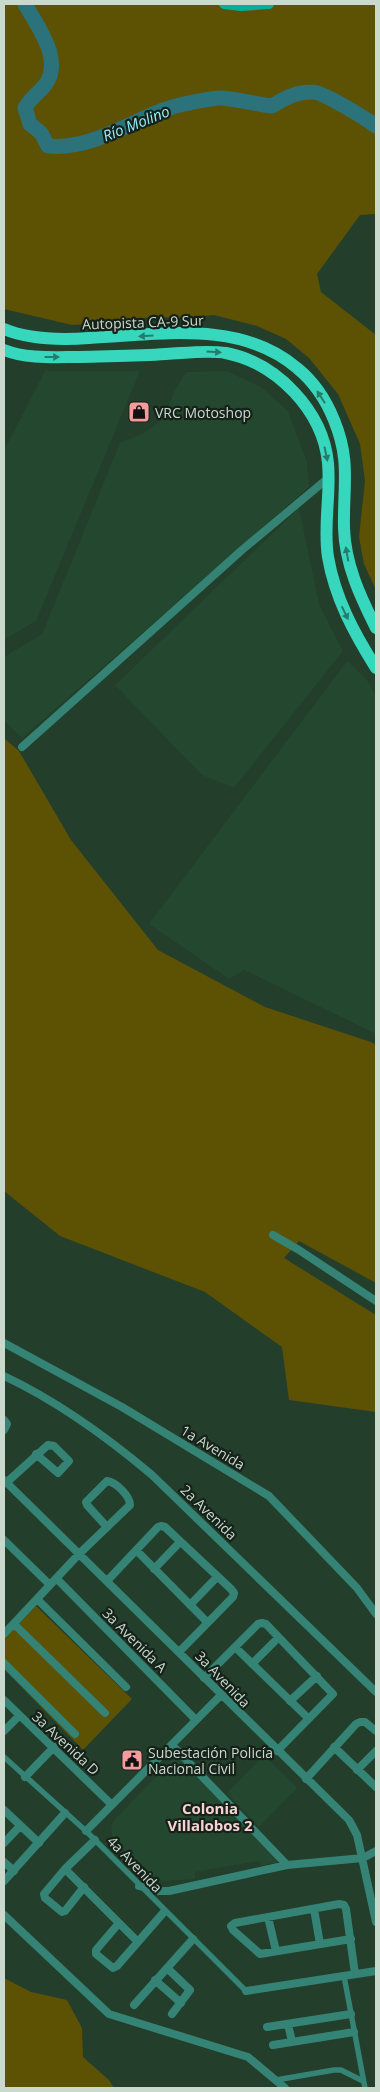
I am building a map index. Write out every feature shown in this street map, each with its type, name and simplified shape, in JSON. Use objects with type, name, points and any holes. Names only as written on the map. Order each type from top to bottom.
[{"type":"highway","name":"Autopista CA-9 Sur","points":[[4,329],[17,334],[73,339],[206,333],[242,339],[264,346],[286,359],[308,377],[334,418],[340,436],[346,467],[344,528],[347,557],[362,600],[376,628]]},
{"type":"highway","points":[[4,350],[38,357],[133,356],[200,352],[225,353],[245,358],[283,380],[305,403],[323,442],[328,463],[326,521],[328,556],[334,585],[340,603],[370,646],[376,668]]},
{"type":"main road","points":[[224,4],[241,6],[269,4]]},
{"type":"street","points":[[22,747],[242,550],[327,478]]},
{"type":"street","points":[[273,1235],[376,1301]]},
{"type":"street","name":"1a Avenida","points":[[4,1343],[122,1407],[269,1496],[357,1588],[376,1614]]},
{"type":"street","name":"2a Avenida","points":[[4,1376],[22,1385],[118,1446],[152,1474],[376,1692]]},
{"type":"street","points":[[4,1420],[7,1424],[4,1430]]},
{"type":"street","points":[[5,1482],[36,1454]]},
{"type":"street","points":[[4,1634],[79,1554],[130,1505],[130,1500],[111,1481],[107,1481],[86,1502],[107,1527]]},
{"type":"street","name":"3a Avenida","points":[[5,1482],[349,1820],[357,1835],[375,1906],[376,1922]]},
{"type":"street","points":[[107,1581],[161,1526],[234,1592],[233,1597],[179,1652]]},
{"type":"street","points":[[4,1540],[50,1586]]},
{"type":"street","points":[[154,1569],[180,1542]]},
{"type":"street","points":[[136,1550],[207,1622]]},
{"type":"street","points":[[190,1605],[217,1576]]},
{"type":"street","name":"3a Avenida A","points":[[57,1579],[196,1720]]},
{"type":"street","points":[[37,1599],[126,1687]]},
{"type":"street","points":[[204,1678],[258,1624],[262,1623],[317,1676],[333,1694],[331,1698],[308,1718],[277,1751]]},
{"type":"street","points":[[14,1624],[105,1713]]},
{"type":"street","points":[[252,1664],[278,1638]]},
{"type":"street","points":[[235,1647],[308,1718]]},
{"type":"street","points":[[4,1663],[76,1734]]},
{"type":"street","points":[[290,1701],[317,1676]]},
{"type":"street","points":[[86,1831],[220,1695]]},
{"type":"street","name":"3a Avenida D","points":[[4,1700],[112,1805]]},
{"type":"street","points":[[4,1732],[19,1716]]},
{"type":"street","points":[[306,1779],[334,1747],[360,1722],[365,1722],[376,1732]]},
{"type":"street","points":[[172,1745],[288,1866]]},
{"type":"street","points":[[334,1747],[376,1787]]},
{"type":"street","points":[[25,1777],[54,1748]]},
{"type":"street","points":[[357,1770],[376,1751]]},
{"type":"street","name":"4a Avenida","points":[[4,1757],[86,1831],[164,1912],[246,1991]]},
{"type":"street","points":[[4,1810],[39,1843]]},
{"type":"street","points":[[4,1881],[65,1813]]},
{"type":"street","points":[[4,1842],[20,1826]]},
{"type":"street","points":[[84,1887],[65,1911],[62,1912],[45,1898],[44,1894],[65,1869],[95,1840]]},
{"type":"street","points":[[139,1886],[158,1891],[169,1891],[288,1866],[363,1858],[376,1851]]},
{"type":"street","points":[[4,1862],[14,1870]]},
{"type":"street","points":[[65,1869],[137,1942]]},
{"type":"street","points":[[351,1939],[260,1954],[231,1926],[268,1917],[339,1904],[344,1905],[351,1939],[355,1974]]},
{"type":"street","points":[[314,1909],[320,1944]]},
{"type":"street","points":[[119,1923],[96,1950],[96,1954],[113,1968],[117,1966],[164,1912]]},
{"type":"street","points":[[4,1915],[109,2014],[248,2057],[285,2088]]},
{"type":"street","points":[[268,1917],[276,1951]]},
{"type":"street","points":[[134,2005],[193,1939]]},
{"type":"street","points":[[167,1968],[190,1990],[172,2014]]},
{"type":"street","points":[[246,1991],[376,1970]]},
{"type":"street","points":[[163,1987],[175,1975]]},
{"type":"street","points":[[344,1976],[365,2088]]},
{"type":"street","points":[[155,1980],[181,2003]]},
{"type":"street","points":[[267,2027],[351,2014]]},
{"type":"street","points":[[288,2024],[292,2042]]},
{"type":"street","points":[[273,2045],[354,2032]]},
{"type":"street","points":[[276,2080],[341,2070],[364,2081]]},
{"type":"shaded area","points":[[4,4],[376,4],[376,214],[360,215],[317,274],[321,292],[376,335],[376,590],[364,564],[359,537],[365,481],[360,444],[338,394],[309,358],[286,339],[257,326],[214,315],[186,318],[151,317],[110,323],[72,325],[4,309]]},
{"type":"shaded area","points":[[45,371],[140,371],[36,621],[4,640],[4,450]]},
{"type":"shaded area","points":[[227,371],[261,387],[288,411],[307,462],[309,487],[22,738],[4,721],[4,657],[42,634],[120,443],[144,433],[163,419],[175,390],[186,372]]},
{"type":"shaded area","points":[[299,508],[319,604],[343,651],[234,788],[202,775],[115,685]]},
{"type":"shaded area","points":[[347,661],[365,677],[376,695],[376,1034],[244,970],[229,979],[149,924]]},
{"type":"shaded area","points":[[4,738],[19,751],[71,840],[158,950],[265,1007],[376,1045],[376,1283],[299,1241],[284,1258],[376,1315],[376,1412],[289,1400],[282,1347],[205,1292],[60,1236],[4,1191]]},
{"type":"shaded area","points":[[36,1606],[132,1699],[83,1750],[4,1669],[4,1640]]},
{"type":"shaded area","points":[[264,1755],[297,1788],[259,1827],[227,1793]]},
{"type":"shaded area","points":[[176,1756],[282,1861],[260,1866],[259,1861],[195,1872],[195,1879],[163,1881],[148,1874],[113,1840],[111,1826],[115,1819]]},
{"type":"shaded area","points":[[4,1978],[31,1992],[67,2000],[82,2028],[83,2057],[109,2080],[114,2088],[4,2088]]},
{"type":"waterway","name":"Río Molino","points":[[25,4],[47,43],[52,65],[45,85],[29,101],[25,108],[30,124],[41,133],[48,146],[63,146],[93,140],[163,110],[193,102],[223,98],[272,106],[281,100],[306,92],[325,96],[376,126]]},
{"type":"place","name":"VRC Motoshop","points":[[139,412]]},
{"type":"place","name":"Subestación Policía Nacional Civil","points":[[132,1760]]},
{"type":"district","name":"Colonia Villalobos 2","points":[[210,1816]]}]
